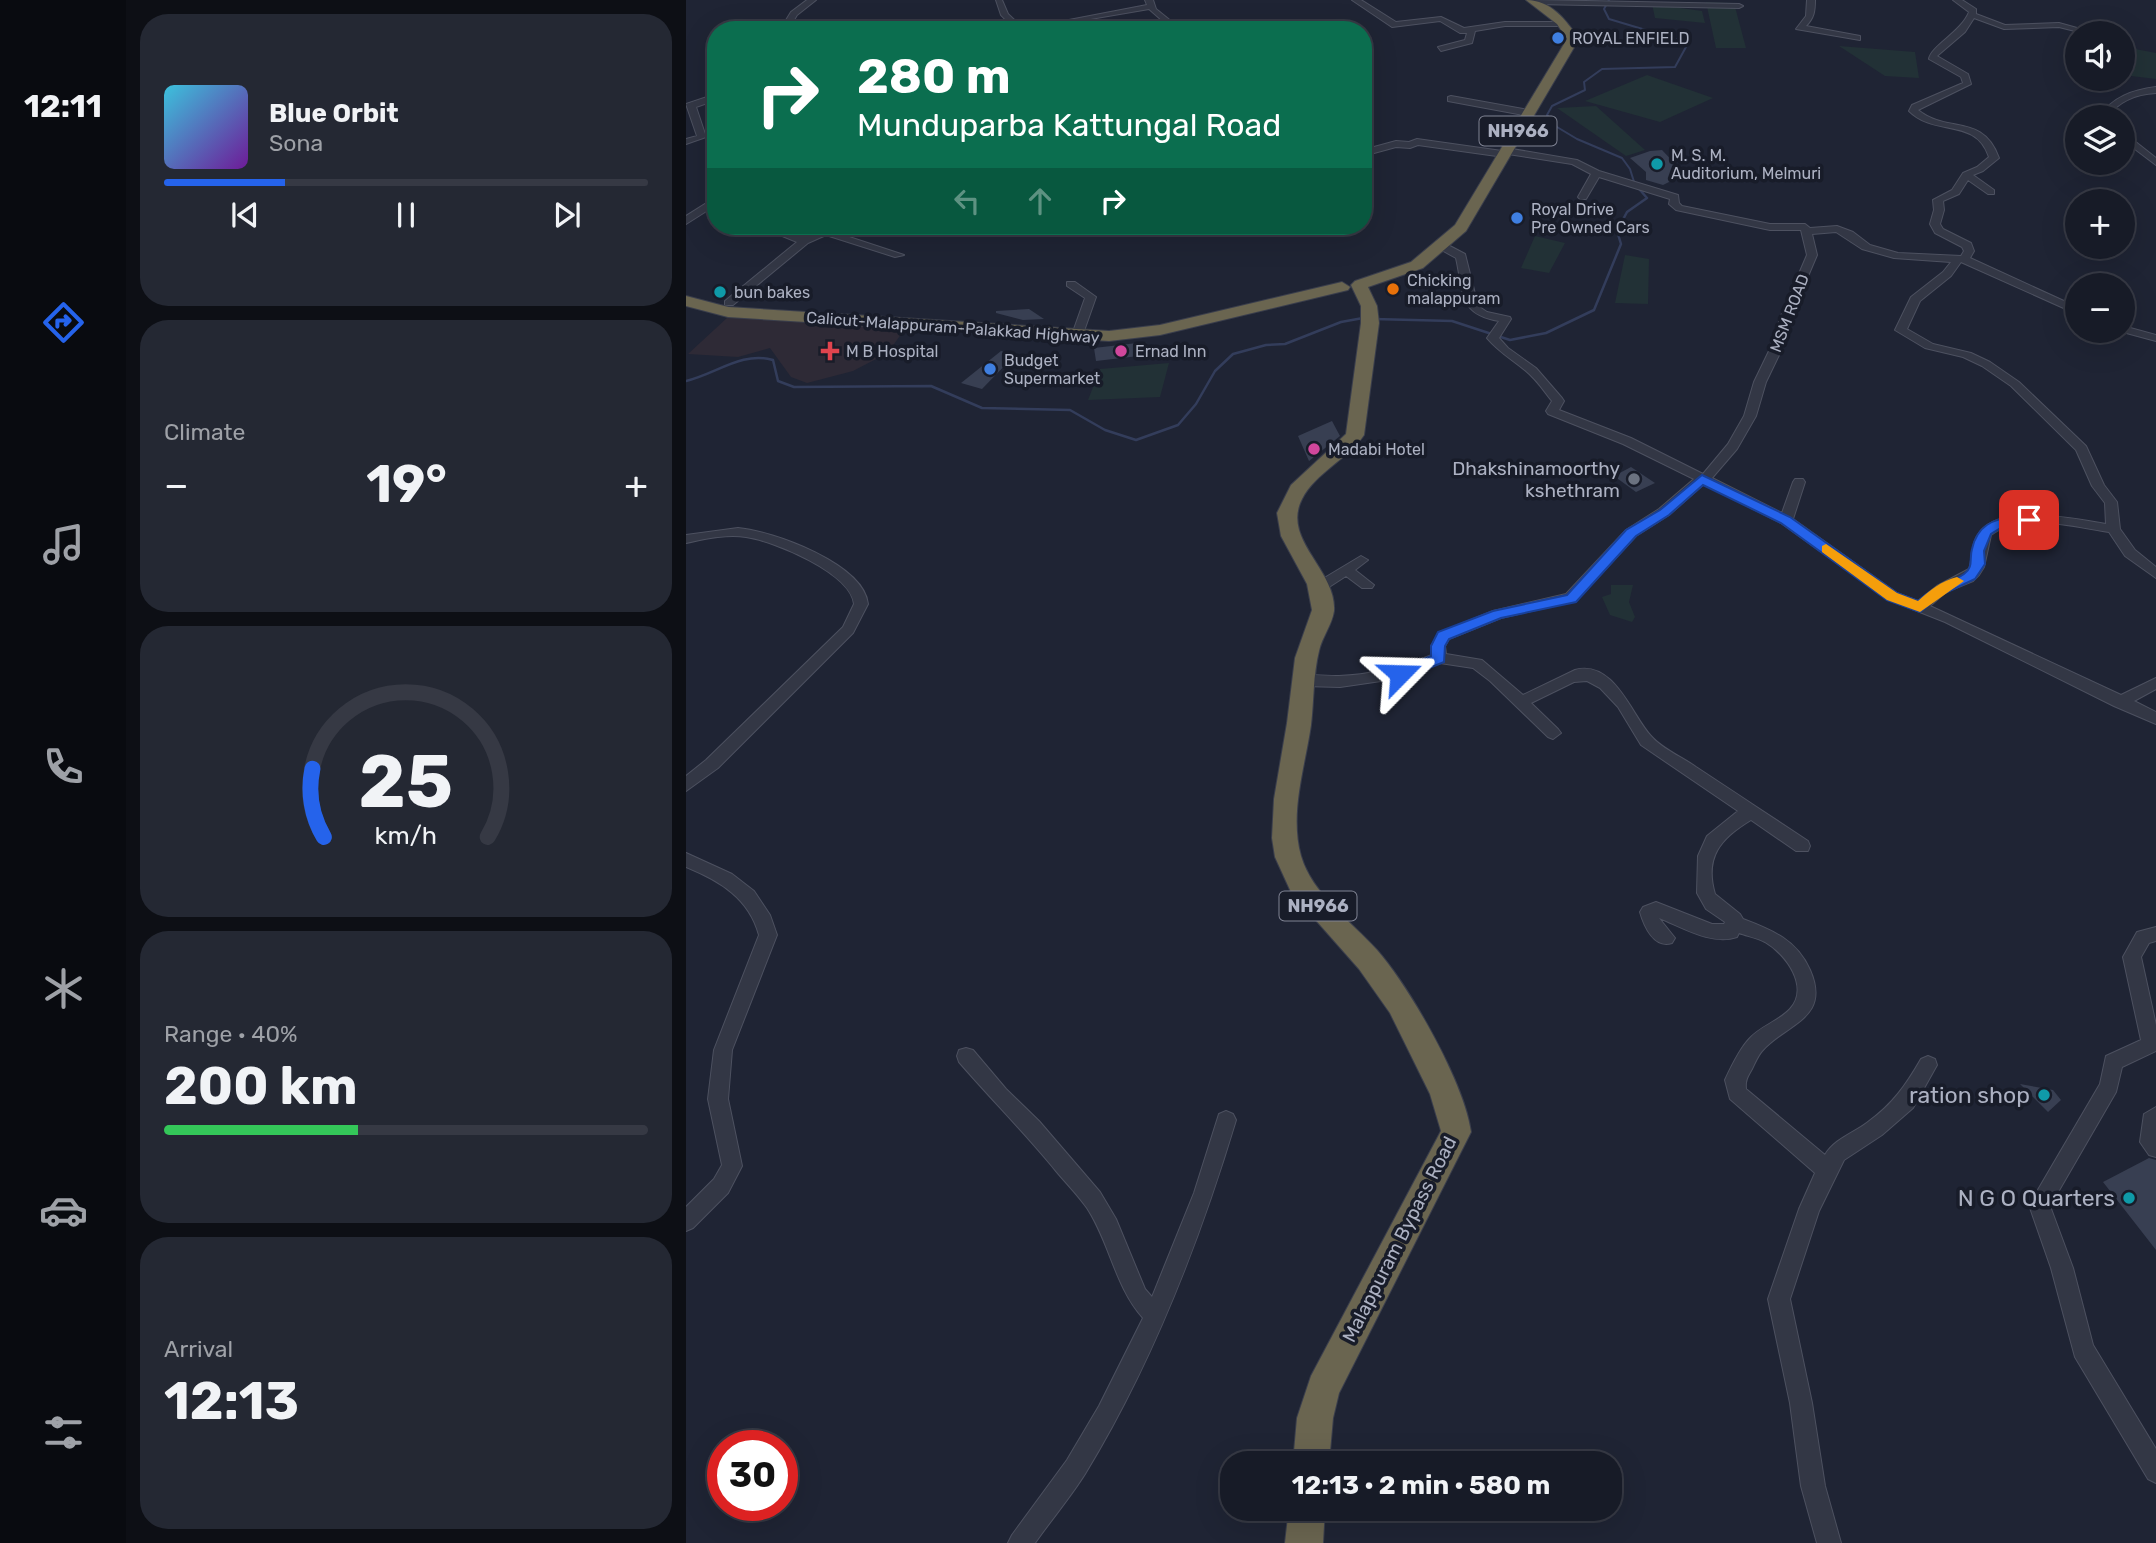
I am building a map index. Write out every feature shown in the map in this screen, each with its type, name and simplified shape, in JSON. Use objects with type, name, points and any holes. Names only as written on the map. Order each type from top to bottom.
[{"type":"highway","points":[[1533,1],[1563,24]]},
{"type":"highway","name":"Calicut-Malappuram-Palakkad Highway","points":[[686,290],[729,303],[799,313],[1109,337],[1160,330],[1417,265],[1461,228],[1573,39],[1563,24]]},
{"type":"highway","points":[[1321,586],[1290,532],[1286,514],[1293,495],[1314,473],[1347,448],[1355,435],[1369,314],[1350,283]]},
{"type":"highway","name":"Calicut-Malappuram-Palakkad Highway","points":[[686,302],[728,312],[799,313],[1080,329],[1153,323],[1350,283]]},
{"type":"highway","name":"Malappuram Bypass Road","points":[[1312,1451],[1315,1418],[1323,1388],[1456,1132],[1454,1113],[1409,1016],[1386,981],[1319,907],[1295,874],[1287,845],[1285,811],[1308,648],[1323,612],[1321,586]]},
{"type":"highway","points":[[1304,1543],[1306,1521]]},
{"type":"street","points":[[789,21],[793,14],[812,0]]},
{"type":"street","points":[[1356,0],[1395,25],[1441,19],[1457,30],[1523,23],[1563,24]]},
{"type":"street","points":[[1811,0],[1811,13],[1807,22],[1799,27],[1857,38]]},
{"type":"street","points":[[1956,0],[1973,10],[1972,15],[1955,39],[1933,55],[1933,59],[1965,76],[1968,84],[1915,107],[1913,111],[1930,121],[1968,129],[1984,136],[1992,143],[1994,158],[1966,176],[1956,192],[1938,200],[1940,210],[1935,224],[1939,231],[1967,245],[1969,251],[1947,274],[1915,299],[1901,330],[1929,346],[1967,355],[1986,364],[2015,384],[2082,449],[2098,486],[2111,502],[2113,529],[2130,553],[2156,574]]},
{"type":"street","points":[[999,1],[1005,15],[1011,21]]},
{"type":"street","points":[[1533,1],[1739,6]]},
{"type":"street","points":[[1074,21],[1149,3],[1168,21]]},
{"type":"street","points":[[1972,15],[2004,27],[2065,26]]},
{"type":"street","points":[[1441,49],[1469,41],[1472,29]]},
{"type":"street","points":[[2114,105],[2140,92],[2156,90]]},
{"type":"street","points":[[1451,99],[1529,113]]},
{"type":"street","points":[[687,142],[702,137],[688,106],[707,100]]},
{"type":"street","points":[[1372,151],[1417,142],[1574,162],[1596,173],[1664,192],[1675,197],[1674,204],[1679,208],[1770,227],[1805,227],[1806,231],[1837,229],[1877,252],[1917,258],[1960,259],[2065,306]]},
{"type":"street","points":[[2135,148],[2156,162]]},
{"type":"street","points":[[1583,197],[1596,173]]},
{"type":"street","points":[[1966,176],[1991,192]]},
{"type":"street","points":[[686,221],[707,209]]},
{"type":"street","name":"MSM ROAD","points":[[1439,658],[1438,646],[1444,636],[1498,614],[1571,598],[1631,533],[1664,512],[1703,480],[1733,446],[1750,416],[1760,382],[1775,351],[1812,255],[1806,231]]},
{"type":"street","points":[[788,235],[804,241]]},
{"type":"street","points":[[729,303],[804,241],[822,235]]},
{"type":"street","points":[[840,235],[899,255]]},
{"type":"street","points":[[1442,246],[1461,256],[1472,307],[1484,315],[1506,319],[1496,335],[1504,350],[1532,370],[1558,401],[1552,411],[1627,442],[1786,520],[1892,596],[2037,660],[2156,718]]},
{"type":"street","points":[[1071,284],[1091,297],[1080,329]]},
{"type":"street","points":[[2135,332],[2156,338]]},
{"type":"street","points":[[1786,520],[1799,482]]},
{"type":"street","points":[[1920,608],[1936,592],[1970,576],[1979,564],[1978,551],[1986,531],[2001,522],[2079,524],[2113,529]]},
{"type":"street","points":[[686,539],[722,532],[748,534],[793,548],[836,571],[853,587],[861,600],[858,614],[848,630],[712,764],[686,785]]},
{"type":"street","points":[[1321,586],[1361,560]]},
{"type":"street","points":[[1346,570],[1367,585]]},
{"type":"street","points":[[1304,681],[1371,681],[1400,674],[1439,658],[1477,664],[1553,733]]},
{"type":"street","points":[[1521,702],[1569,678],[1580,674],[1591,676],[1605,684],[1623,703],[1646,741],[1802,846]]},
{"type":"street","points":[[2119,702],[2156,683]]},
{"type":"street","points":[[1666,938],[1653,924],[1649,912],[1656,909],[1688,919],[1711,931],[1731,932],[1734,919],[1719,911],[1707,897],[1702,885],[1707,848],[1732,823],[1752,811]]},
{"type":"street","points":[[686,860],[725,876],[747,892],[766,922],[768,935],[723,1050],[718,1099],[732,1166],[721,1186],[686,1221]]},
{"type":"street","points":[[1733,923],[1770,937],[1785,948],[1800,968],[1807,985],[1805,999],[1796,1015],[1756,1044],[1735,1080],[1737,1093],[1827,1170]]},
{"type":"street","points":[[2156,934],[2143,937],[2132,957],[2151,1044],[2113,1062],[2109,1086],[2039,1205],[2062,1268],[2083,1349],[2156,1471]]},
{"type":"street","points":[[966,1056],[999,1095],[1032,1127],[1093,1199],[1109,1226],[1136,1296],[1155,1316]]},
{"type":"street","points":[[1829,1543],[1813,1486],[1801,1403],[1779,1299],[1809,1209],[1827,1170],[1838,1153],[1875,1129],[1906,1102],[1928,1065]]},
{"type":"street","points":[[2156,1116],[2151,1120],[2150,1142],[2156,1148]]},
{"type":"street","points":[[1024,1541],[1075,1468],[1101,1424],[1155,1316],[1204,1193],[1226,1120]]},
{"type":"shaded area","points":[[1706,2],[1734,3],[1746,48],[1716,48]]},
{"type":"shaded area","points":[[1652,4],[1702,11],[1705,23],[1655,18]]},
{"type":"shaded area","points":[[1839,46],[1915,52],[1919,78],[1885,76]]},
{"type":"shaded area","points":[[2135,49],[2156,53],[2156,79],[2135,76]]},
{"type":"shaded area","points":[[1647,75],[1713,98],[1660,122],[1585,101]]},
{"type":"shaded area","points":[[1596,106],[1645,150],[1626,156],[1557,108]]},
{"type":"shaded area","points":[[1535,236],[1565,243],[1549,273],[1521,268]]},
{"type":"shaded area","points":[[1625,255],[1649,259],[1648,304],[1615,303]]},
{"type":"shaded area","name":"M B Hospital","points":[[728,317],[906,327],[892,347],[878,358],[853,371],[807,383],[791,377],[770,348],[738,357],[688,354]]},
{"type":"shaded area","points":[[1169,363],[1160,397],[1088,400],[1100,369]]},
{"type":"shaded area","points":[[1611,585],[1633,585],[1629,602],[1635,617],[1632,622],[1610,615],[1602,597],[1611,594]]},
{"type":"building","name":"M. S. M. Auditorium, Melmuri","points":[[1662,150],[1682,171],[1683,179],[1663,185],[1646,180],[1646,172],[1630,158]]},
{"type":"building","points":[[1029,309],[1044,319],[1023,320],[996,313],[996,311]]},
{"type":"building","name":"Ernad Inn","points":[[1146,342],[1149,350],[1139,356],[1096,361],[1094,348]]},
{"type":"building","name":"Budget Supermarket","points":[[1001,351],[1015,355],[982,389],[961,383]]},
{"type":"building","name":"Madabi Hotel","points":[[1332,421],[1340,436],[1309,461],[1298,436]]},
{"type":"building","name":"Dhakshinamoorthy kshethram","points":[[1631,467],[1655,483],[1636,492],[1614,476]]},
{"type":"building","name":"ration shop","points":[[2020,1084],[2053,1090],[2061,1100],[2048,1112]]},
{"type":"building","points":[[2149,1158],[2156,1160],[2156,1250],[2103,1182]]},
{"type":"waterway","points":[[1609,0],[1604,9],[1609,19],[1676,39],[1684,42],[1686,47],[1675,67],[1602,69],[1584,82],[1585,90],[1552,106],[1547,115],[1557,127],[1577,139],[1622,158],[1630,169],[1635,184]]},
{"type":"waterway","points":[[1374,319],[1452,321],[1510,340],[1546,333],[1594,310],[1621,244],[1617,231],[1627,212],[1647,198],[1635,184]]},
{"type":"waterway","points":[[686,381],[740,361],[762,358],[773,360],[778,381],[794,387],[931,386],[982,408],[1070,410],[1105,430],[1136,440],[1178,425],[1196,404],[1215,371],[1233,354],[1266,345],[1285,344],[1341,322],[1363,318]]},
{"type":"slow traffic","points":[[1826,549],[1892,596],[1920,608],[1936,592],[1957,581]]},
{"type":"place","name":"ROYAL ENFIELD","points":[[1558,38]]},
{"type":"place","name":"M. S. M. Auditorium, Melmuri","points":[[1657,164]]},
{"type":"place","name":"Royal Drive Pre Owned Cars","points":[[1517,218]]},
{"type":"place","name":"Chicking malappuram","points":[[1393,289]]},
{"type":"place","name":"bun bakes","points":[[720,292]]},
{"type":"place","name":"M B Hospital","points":[[830,351]]},
{"type":"place","name":"Ernad Inn","points":[[1121,351]]},
{"type":"place","name":"Budget Supermarket","points":[[990,369]]},
{"type":"place","name":"Madabi Hotel","points":[[1314,449]]},
{"type":"place","name":"Dhakshinamoorthy kshethram","points":[[1634,479]]},
{"type":"place","name":"ration shop","points":[[2044,1095]]},
{"type":"place","name":"N G O Quarters","points":[[2129,1198]]},
{"type":"route","points":[[1400,674],[1439,658],[1438,646],[1444,636],[1498,614],[1571,598],[1631,533],[1664,512],[1702,479],[1786,520],[1892,596],[1920,608],[1936,592],[1970,576],[1979,564],[1978,551],[1986,531],[2001,522],[2029,520]]}]
